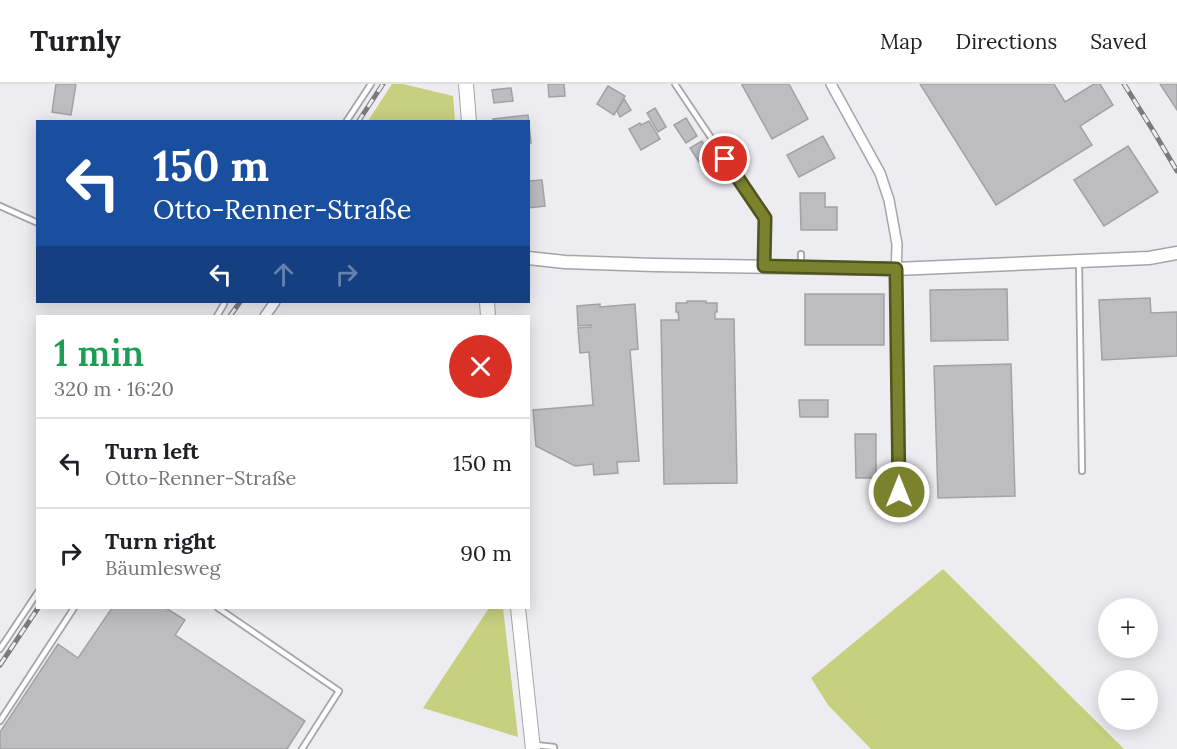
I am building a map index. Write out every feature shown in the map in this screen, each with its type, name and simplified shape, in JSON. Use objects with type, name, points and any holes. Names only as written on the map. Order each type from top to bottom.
[{"type":"main road","points":[[466,84],[469,120]]},
{"type":"main road","points":[[518,609],[533,747]]},
{"type":"street","points":[[831,84],[880,173],[889,200],[897,244],[899,492]]},
{"type":"street","points":[[530,258],[565,262],[654,265],[896,269],[1149,258],[1177,253]]},
{"type":"lane","points":[[347,120],[371,84]]},
{"type":"lane","points":[[675,84],[765,218],[764,266]]},
{"type":"lane","points":[[0,206],[36,222]]},
{"type":"lane","points":[[801,254],[801,267]]},
{"type":"lane","points":[[1079,261],[1082,471]]},
{"type":"lane","points":[[0,649],[36,595]]},
{"type":"lane","points":[[0,721],[73,609]]},
{"type":"lane","points":[[219,609],[339,691],[302,749]]},
{"type":"lane","points":[[533,747],[554,747],[554,749]]},
{"type":"green space","points":[[392,84],[403,84],[453,96],[455,120],[369,120]]},
{"type":"green space","points":[[943,569],[1098,723],[1098,730],[1105,730],[1124,749],[871,749],[828,705],[811,678]]},
{"type":"green space","points":[[488,609],[503,609],[518,737],[423,708]]},
{"type":"building","points":[[56,84],[76,84],[71,115],[52,112]]},
{"type":"building","points":[[548,84],[564,84],[565,96],[549,97]]},
{"type":"building","points":[[789,84],[808,119],[772,139],[742,85]]},
{"type":"building","points":[[920,84],[1054,84],[1065,102],[1094,84],[1100,84],[1113,105],[1080,126],[1092,145],[996,205]]},
{"type":"building","points":[[1160,84],[1177,84],[1177,110]]},
{"type":"building","points":[[608,86],[625,96],[614,115],[597,104]]},
{"type":"building","points":[[511,88],[513,101],[494,103],[492,90]]},
{"type":"building","points":[[624,99],[631,110],[620,117],[617,111]]},
{"type":"building","points":[[655,108],[666,127],[658,132],[647,113]]},
{"type":"building","points":[[528,115],[529,120],[493,120]]},
{"type":"building","points":[[686,118],[697,136],[686,143],[674,125]]},
{"type":"building","points":[[649,121],[660,139],[641,150],[629,129]]},
{"type":"building","points":[[823,136],[835,158],[799,177],[787,155]]},
{"type":"building","points":[[702,141],[710,155],[699,162],[690,148]]},
{"type":"building","points":[[1128,146],[1158,192],[1104,226],[1074,180]]},
{"type":"building","points":[[542,180],[545,206],[530,208],[530,181]]},
{"type":"building","points":[[800,193],[825,193],[825,207],[837,207],[837,230],[801,230]]},
{"type":"building","points":[[1007,289],[1008,340],[931,341],[930,290]]},
{"type":"building","points":[[805,294],[884,294],[884,345],[805,345]]},
{"type":"building","points":[[1150,298],[1151,313],[1177,312],[1177,356],[1102,360],[1099,300]]},
{"type":"building","points":[[687,301],[717,303],[715,319],[734,319],[737,483],[664,484],[661,320],[679,320],[676,303],[687,303]]},
{"type":"building","points":[[600,304],[600,307],[635,304],[638,349],[630,350],[639,461],[617,462],[618,473],[594,475],[593,464],[575,466],[536,446],[533,410],[593,405],[589,352],[580,353],[578,328],[591,327],[591,325],[578,326],[577,306]]},
{"type":"building","points":[[1011,364],[1015,496],[938,498],[934,366]]},
{"type":"building","points":[[799,400],[828,400],[828,417],[800,417]]},
{"type":"building","points":[[855,434],[876,434],[876,478],[856,478]]},
{"type":"building","points":[[111,609],[168,609],[185,620],[175,635],[305,721],[287,749],[0,749],[0,732],[58,644],[78,658]]},
{"type":"railway","points":[[359,120],[383,84]]},
{"type":"railway","points":[[1124,84],[1177,171]]},
{"type":"railway","points":[[231,315],[239,303]]},
{"type":"railway","points":[[0,665],[37,609]]},
{"type":"route","points":[[725,159],[765,218],[764,266],[896,269],[899,492]]}]
